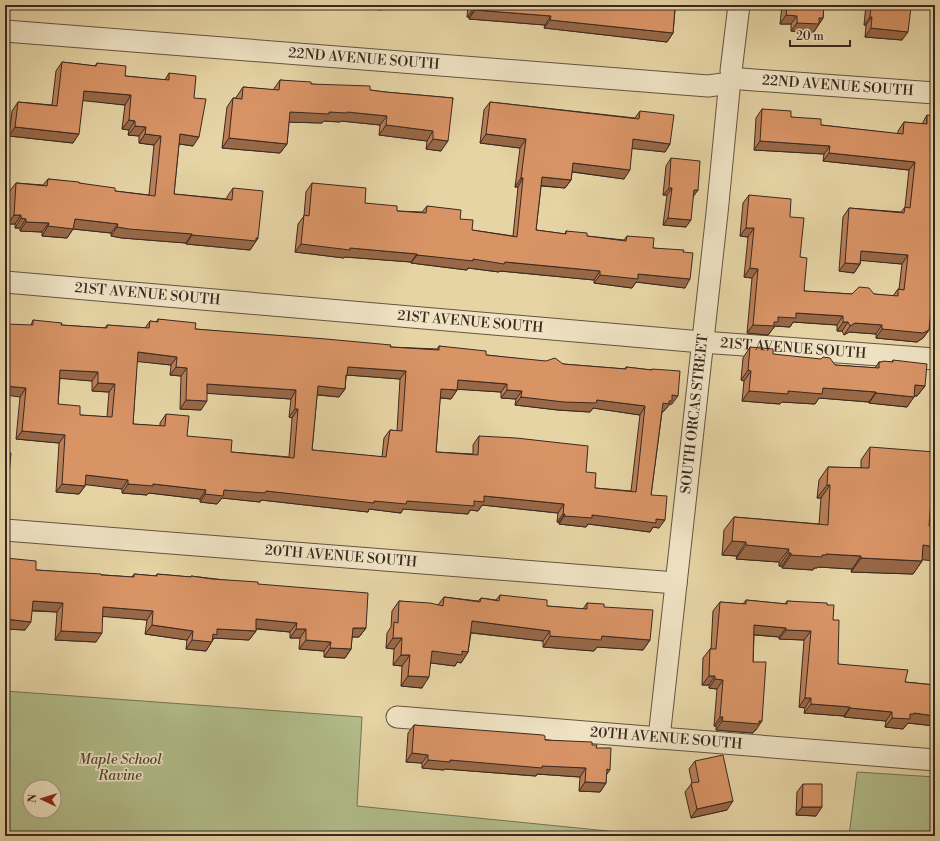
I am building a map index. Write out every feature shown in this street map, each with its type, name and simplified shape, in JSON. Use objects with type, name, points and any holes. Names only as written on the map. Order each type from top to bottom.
[{"type":"street","name":"SOUTH ORCAS STREET","points":[[659,738],[739,5]]},
{"type":"street","name":"22ND AVENUE SOUTH","points":[[5,31],[708,86],[731,81],[935,94]]},
{"type":"street","name":"21ST AVENUE SOUTH","points":[[5,282],[702,342],[935,359]]},
{"type":"street","name":"20TH AVENUE SOUTH","points":[[5,530],[676,583]]},
{"type":"street","name":"20TH AVENUE SOUTH","points":[[397,717],[935,760]]},
{"type":"green space","name":"Maple School Ravine","points":[[5,691],[362,717],[357,806],[658,836],[5,836]]},
{"type":"green space","points":[[857,772],[935,777],[935,836],[849,836]]},
{"type":"building","points":[[474,5],[677,5],[677,8],[675,8],[673,33],[550,20],[551,16],[475,10],[473,9]]},
{"type":"building","points":[[787,5],[824,5],[823,18],[819,18],[819,24],[797,23],[797,16],[786,15]]},
{"type":"building","points":[[871,5],[908,5],[908,7],[911,7],[908,32],[871,28]]},
{"type":"building","points":[[62,62],[96,66],[97,63],[126,66],[125,76],[169,80],[169,73],[196,76],[194,98],[206,99],[199,137],[180,134],[174,194],[232,200],[233,188],[263,191],[258,238],[256,238],[256,241],[129,229],[117,227],[118,224],[75,219],[73,229],[48,226],[49,223],[26,222],[26,219],[21,218],[21,215],[14,215],[16,183],[47,186],[48,179],[79,182],[115,188],[115,191],[155,196],[161,136],[145,134],[146,127],[135,126],[135,121],[129,120],[131,95],[84,91],[79,134],[15,127],[18,102],[57,106]]},
{"type":"building","points":[[280,80],[311,82],[311,84],[370,86],[370,90],[453,98],[448,141],[433,139],[433,131],[386,125],[387,116],[347,112],[329,112],[329,114],[290,112],[287,144],[229,138],[233,98],[242,99],[243,87],[279,90]]},
{"type":"building","points":[[490,102],[639,119],[640,111],[674,115],[670,144],[633,139],[630,170],[573,163],[571,180],[542,177],[536,230],[566,234],[566,231],[587,233],[587,236],[626,241],[627,236],[654,238],[653,248],[684,250],[683,252],[693,253],[690,279],[638,274],[638,279],[600,275],[600,271],[505,262],[504,264],[473,259],[473,261],[417,254],[350,248],[350,250],[301,244],[304,215],[309,216],[312,183],[366,188],[365,203],[397,206],[397,211],[426,213],[427,206],[461,210],[460,219],[473,220],[472,230],[517,237],[523,178],[521,178],[526,139],[486,134]]},
{"type":"building","points":[[762,109],[791,111],[791,117],[821,119],[821,125],[903,134],[904,122],[927,124],[927,115],[935,116],[935,271],[929,330],[923,333],[882,329],[882,325],[855,323],[850,326],[848,322],[843,322],[843,316],[796,313],[796,318],[778,317],[778,322],[774,322],[774,326],[753,325],[758,269],[750,268],[754,228],[746,228],[749,195],[791,199],[790,217],[804,218],[800,257],[807,258],[804,291],[852,294],[859,287],[869,288],[874,294],[898,296],[898,289],[904,290],[908,255],[861,251],[860,264],[845,263],[849,208],[904,213],[905,207],[910,208],[915,162],[829,153],[830,146],[760,141]]},
{"type":"building","points":[[671,158],[700,161],[698,190],[694,190],[691,220],[668,218],[672,188],[669,188]]},
{"type":"building","points":[[158,319],[196,323],[195,329],[391,345],[390,347],[439,350],[439,346],[486,351],[486,355],[546,361],[555,358],[563,364],[626,369],[626,367],[680,371],[678,396],[672,395],[672,401],[669,401],[669,404],[663,403],[651,495],[667,496],[665,520],[656,519],[656,523],[592,515],[592,518],[564,516],[564,504],[484,496],[484,502],[474,501],[474,506],[407,501],[406,504],[374,501],[374,503],[266,491],[265,493],[224,490],[223,496],[205,494],[206,490],[153,484],[153,486],[128,484],[128,480],[86,475],[85,486],[62,484],[65,435],[22,431],[26,388],[5,386],[5,324],[33,325],[33,320],[62,323],[61,325],[107,328],[107,325],[149,328],[150,321],[158,322]],"holes":[[[138,352],[177,357],[176,367],[187,368],[186,400],[207,401],[207,384],[296,390],[295,409],[298,409],[294,458],[231,452],[232,440],[187,436],[189,416],[166,414],[165,426],[133,424]],[[348,367],[406,371],[402,431],[390,430],[386,457],[312,450],[318,386],[345,389]],[[60,370],[98,372],[98,383],[115,384],[112,417],[80,415],[80,406],[58,404]],[[458,380],[507,384],[507,390],[522,391],[521,397],[564,402],[596,403],[597,400],[645,406],[636,492],[595,488],[596,473],[586,472],[588,446],[516,438],[479,436],[478,455],[436,452],[441,389],[457,390]]]},
{"type":"building","points":[[750,347],[773,349],[773,354],[821,359],[823,357],[830,358],[835,365],[879,368],[879,362],[893,362],[893,360],[927,364],[925,386],[915,385],[914,397],[876,392],[823,388],[822,394],[788,391],[788,394],[749,391],[751,371],[748,370]]},
{"type":"building","points":[[870,447],[935,452],[929,526],[935,527],[935,547],[923,545],[922,561],[861,558],[861,556],[826,554],[822,555],[822,557],[791,555],[791,553],[788,553],[789,549],[746,545],[746,542],[732,541],[734,517],[828,525],[830,485],[827,485],[828,467],[869,468]]},
{"type":"building","points":[[5,452],[11,453],[8,486],[5,486]]},
{"type":"building","points":[[6,558],[36,561],[36,570],[134,577],[134,574],[191,576],[258,582],[258,584],[368,593],[366,628],[353,628],[351,649],[330,648],[331,642],[306,640],[306,629],[296,629],[297,623],[256,619],[256,631],[217,629],[217,635],[213,634],[212,642],[192,640],[193,631],[152,625],[153,611],[103,607],[102,633],[61,631],[63,603],[33,601],[31,622],[5,619]]},
{"type":"building","points":[[500,595],[547,600],[547,606],[587,609],[587,603],[604,604],[604,607],[653,610],[650,640],[602,636],[601,640],[550,636],[550,631],[472,621],[468,652],[462,651],[462,655],[432,651],[429,677],[408,676],[410,655],[401,655],[402,638],[393,638],[394,622],[398,623],[399,601],[430,603],[443,606],[444,597],[480,602],[481,598],[499,601]]},
{"type":"building","points":[[746,600],[787,604],[787,601],[827,603],[827,605],[834,605],[833,620],[839,620],[838,664],[908,670],[905,682],[935,685],[935,716],[914,713],[910,714],[910,719],[892,718],[892,712],[811,704],[811,698],[805,698],[811,631],[786,630],[786,628],[754,625],[753,662],[766,662],[762,721],[759,721],[759,724],[722,721],[723,717],[720,717],[723,680],[715,679],[715,676],[709,676],[710,649],[716,649],[720,602],[746,604]]},
{"type":"building","points":[[414,725],[543,735],[545,736],[545,740],[592,742],[592,745],[597,745],[596,748],[611,748],[610,770],[607,769],[606,783],[585,782],[586,768],[542,766],[542,768],[450,760],[450,762],[428,760],[428,755],[412,753]]},
{"type":"building","points":[[723,755],[733,801],[697,809],[691,783],[699,782],[695,761]]},
{"type":"building","points":[[803,784],[822,784],[822,807],[802,807]]}]
